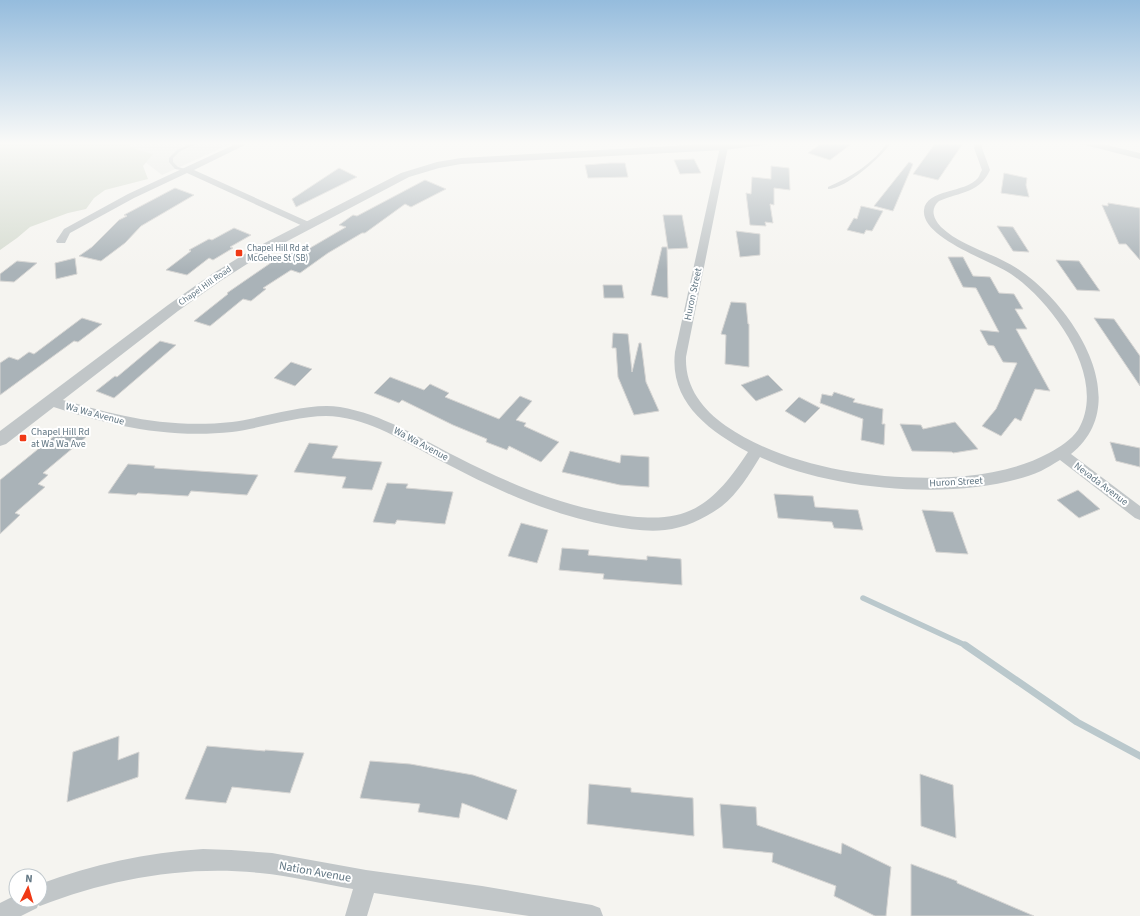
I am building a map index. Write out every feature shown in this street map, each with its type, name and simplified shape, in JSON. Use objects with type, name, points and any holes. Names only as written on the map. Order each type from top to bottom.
[{"type":"street","points":[[62,241],[63,236],[77,225],[155,185]]},
{"type":"street","points":[[219,185],[308,225]]},
{"type":"street","name":"Chapel Hill Road","points":[[0,440],[217,277],[257,252],[385,185]]},
{"type":"street","name":"Huron Street","points":[[716,185],[681,352],[681,377],[687,393],[698,407],[724,430],[757,450],[782,460],[812,470],[886,481],[933,484],[1004,478],[1030,470],[1061,454],[1075,444],[1083,432],[1090,414],[1093,398],[1092,383],[1082,353],[1063,322],[1035,288],[1015,272],[1003,265],[950,240],[936,228],[928,215],[930,205],[935,199],[973,187],[976,185]]},
{"type":"street","name":"Wa Wa Avenue","points":[[50,401],[90,414],[122,422],[167,428],[199,429],[232,427],[325,410],[340,411],[366,418],[395,430],[497,483],[548,504],[590,516],[639,524],[671,523],[686,519],[714,503],[732,486],[757,450]]},
{"type":"street","name":"Nevada Avenue","points":[[1061,454],[1140,514]]},
{"type":"street","name":"Nation Avenue","points":[[48,892],[94,875],[142,866],[202,860],[233,860],[261,862],[366,881],[481,897],[592,916]]},
{"type":"street","points":[[356,916],[366,881]]},
{"type":"street","points":[[0,915],[14,908]]},
{"type":"lane","points":[[830,188],[838,185]]},
{"type":"shaded area","points":[[0,185],[126,185],[105,190],[94,198],[86,209],[68,213],[30,227],[0,250]]},
{"type":"building","points":[[314,185],[341,185],[296,207],[292,199]]},
{"type":"building","points":[[416,185],[436,185],[446,189],[411,207],[405,204],[365,233],[362,233],[328,253],[300,273],[291,270],[263,288],[266,289],[251,301],[243,299],[210,326],[194,321],[228,294],[227,293],[288,251],[298,255],[346,227],[339,225],[353,215],[357,216]]},
{"type":"building","points":[[752,185],[790,185],[790,190],[774,188],[774,205],[770,204],[773,223],[765,222],[766,226],[750,225],[746,193],[751,194]]},
{"type":"building","points":[[891,185],[904,185],[893,211],[874,206]]},
{"type":"building","points":[[1002,185],[1026,185],[1029,197],[1001,193]]},
{"type":"building","points":[[175,188],[194,195],[141,226],[125,243],[101,261],[79,256],[92,247],[119,220],[127,216],[124,215]]},
{"type":"building","points":[[1108,203],[1140,208],[1140,260],[1126,244],[1119,244],[1102,205],[1108,206]]},
{"type":"building","points":[[861,206],[883,211],[872,231],[866,230],[864,234],[847,230],[854,218],[857,219]]},
{"type":"building","points":[[663,215],[682,215],[688,248],[668,249]]},
{"type":"building","points":[[997,226],[1013,227],[1029,252],[1013,251]]},
{"type":"building","points":[[234,228],[251,235],[230,247],[233,248],[213,260],[209,258],[187,275],[166,270],[191,251],[189,250]]},
{"type":"building","points":[[736,231],[760,234],[760,255],[740,257]]},
{"type":"building","points":[[662,247],[667,247],[668,298],[651,295]]},
{"type":"building","points":[[948,257],[963,257],[973,276],[990,277],[999,293],[1014,294],[1023,309],[1015,309],[1027,329],[1016,329],[1050,391],[1035,389],[1021,421],[1015,418],[1001,436],[982,426],[996,409],[1017,363],[1003,362],[994,346],[988,345],[980,330],[999,332],[976,288],[963,287]]},
{"type":"building","points":[[75,258],[77,274],[56,279],[55,263]]},
{"type":"building","points":[[1056,260],[1079,261],[1100,291],[1077,290]]},
{"type":"building","points":[[17,261],[37,263],[14,282],[0,281],[0,274]]},
{"type":"building","points":[[603,285],[622,285],[624,298],[604,298]]},
{"type":"building","points":[[731,302],[746,303],[749,324],[749,367],[725,364],[726,335],[721,334]]},
{"type":"building","points":[[82,318],[102,324],[78,342],[74,341],[0,395],[0,363],[9,357],[18,360],[29,352],[34,354]]},
{"type":"building","points":[[1094,318],[1114,319],[1140,356],[1140,386]]},
{"type":"building","points":[[613,333],[628,334],[632,372],[639,343],[641,343],[646,382],[659,411],[634,415],[618,377],[616,348],[612,348]]},
{"type":"building","points":[[160,341],[176,345],[114,398],[96,391],[115,376],[117,377]]},
{"type":"building","points":[[291,362],[312,369],[295,386],[274,378]]},
{"type":"building","points":[[768,375],[783,390],[756,401],[741,385]]},
{"type":"building","points":[[390,377],[424,390],[430,384],[449,393],[445,397],[499,419],[520,396],[532,401],[516,420],[526,423],[524,426],[559,442],[541,462],[509,446],[507,450],[486,442],[487,439],[453,425],[402,400],[399,403],[374,393]]},
{"type":"building","points":[[834,392],[855,399],[853,402],[883,409],[882,424],[885,424],[884,445],[861,440],[863,419],[820,403],[822,394],[832,396]]},
{"type":"building","points":[[799,397],[820,408],[805,423],[785,411]]},
{"type":"building","points":[[955,422],[978,449],[953,453],[912,451],[900,424],[921,425],[923,429]]},
{"type":"building","points":[[64,428],[86,437],[43,473],[48,475],[38,484],[45,487],[15,513],[20,515],[0,534],[0,480]]},
{"type":"building","points":[[1110,442],[1140,448],[1140,467],[1116,461]]},
{"type":"building","points":[[309,443],[338,446],[332,458],[382,462],[372,490],[342,488],[346,477],[294,472]]},
{"type":"building","points":[[570,451],[620,463],[621,455],[649,457],[649,487],[620,485],[562,472]]},
{"type":"building","points":[[128,464],[155,466],[154,468],[258,475],[247,495],[191,491],[188,496],[108,493]]},
{"type":"building","points":[[387,483],[408,484],[406,488],[453,492],[445,524],[397,520],[395,524],[373,522]]},
{"type":"building","points":[[1078,490],[1100,509],[1079,518],[1057,500]]},
{"type":"building","points":[[774,494],[813,496],[815,507],[858,510],[863,530],[834,528],[832,522],[778,518]]},
{"type":"building","points":[[922,510],[953,512],[968,554],[936,552]]},
{"type":"building","points":[[521,523],[548,530],[537,563],[508,556]]},
{"type":"building","points":[[562,548],[589,550],[588,555],[647,560],[647,556],[681,559],[682,585],[603,579],[604,574],[559,570]]},
{"type":"building","points":[[119,736],[118,760],[139,752],[138,777],[67,802],[73,752]]},
{"type":"building","points":[[207,746],[304,753],[290,793],[232,787],[226,803],[185,799]]},
{"type":"building","points":[[370,761],[410,764],[473,775],[517,790],[507,820],[462,803],[459,818],[418,812],[420,804],[360,798]]},
{"type":"building","points":[[920,774],[953,785],[956,838],[921,826]]},
{"type":"building","points":[[589,784],[631,788],[631,792],[693,798],[694,836],[587,824]]},
{"type":"building","points":[[720,804],[756,807],[757,825],[841,854],[842,843],[891,867],[886,916],[875,916],[834,896],[836,886],[772,862],[773,853],[723,848]]},
{"type":"building","points":[[911,864],[957,881],[957,883],[1034,916],[911,916]]},
{"type":"waterway","points":[[863,598],[965,645]]},
{"type":"waterway","points":[[965,645],[1077,722],[1140,756]]},
{"type":"place","name":"Chapel Hill Rd at McGehee St (SB)","points":[[239,253]]},
{"type":"place","name":"Chapel Hill Rd at Wa Wa Ave","points":[[23,438]]}]
